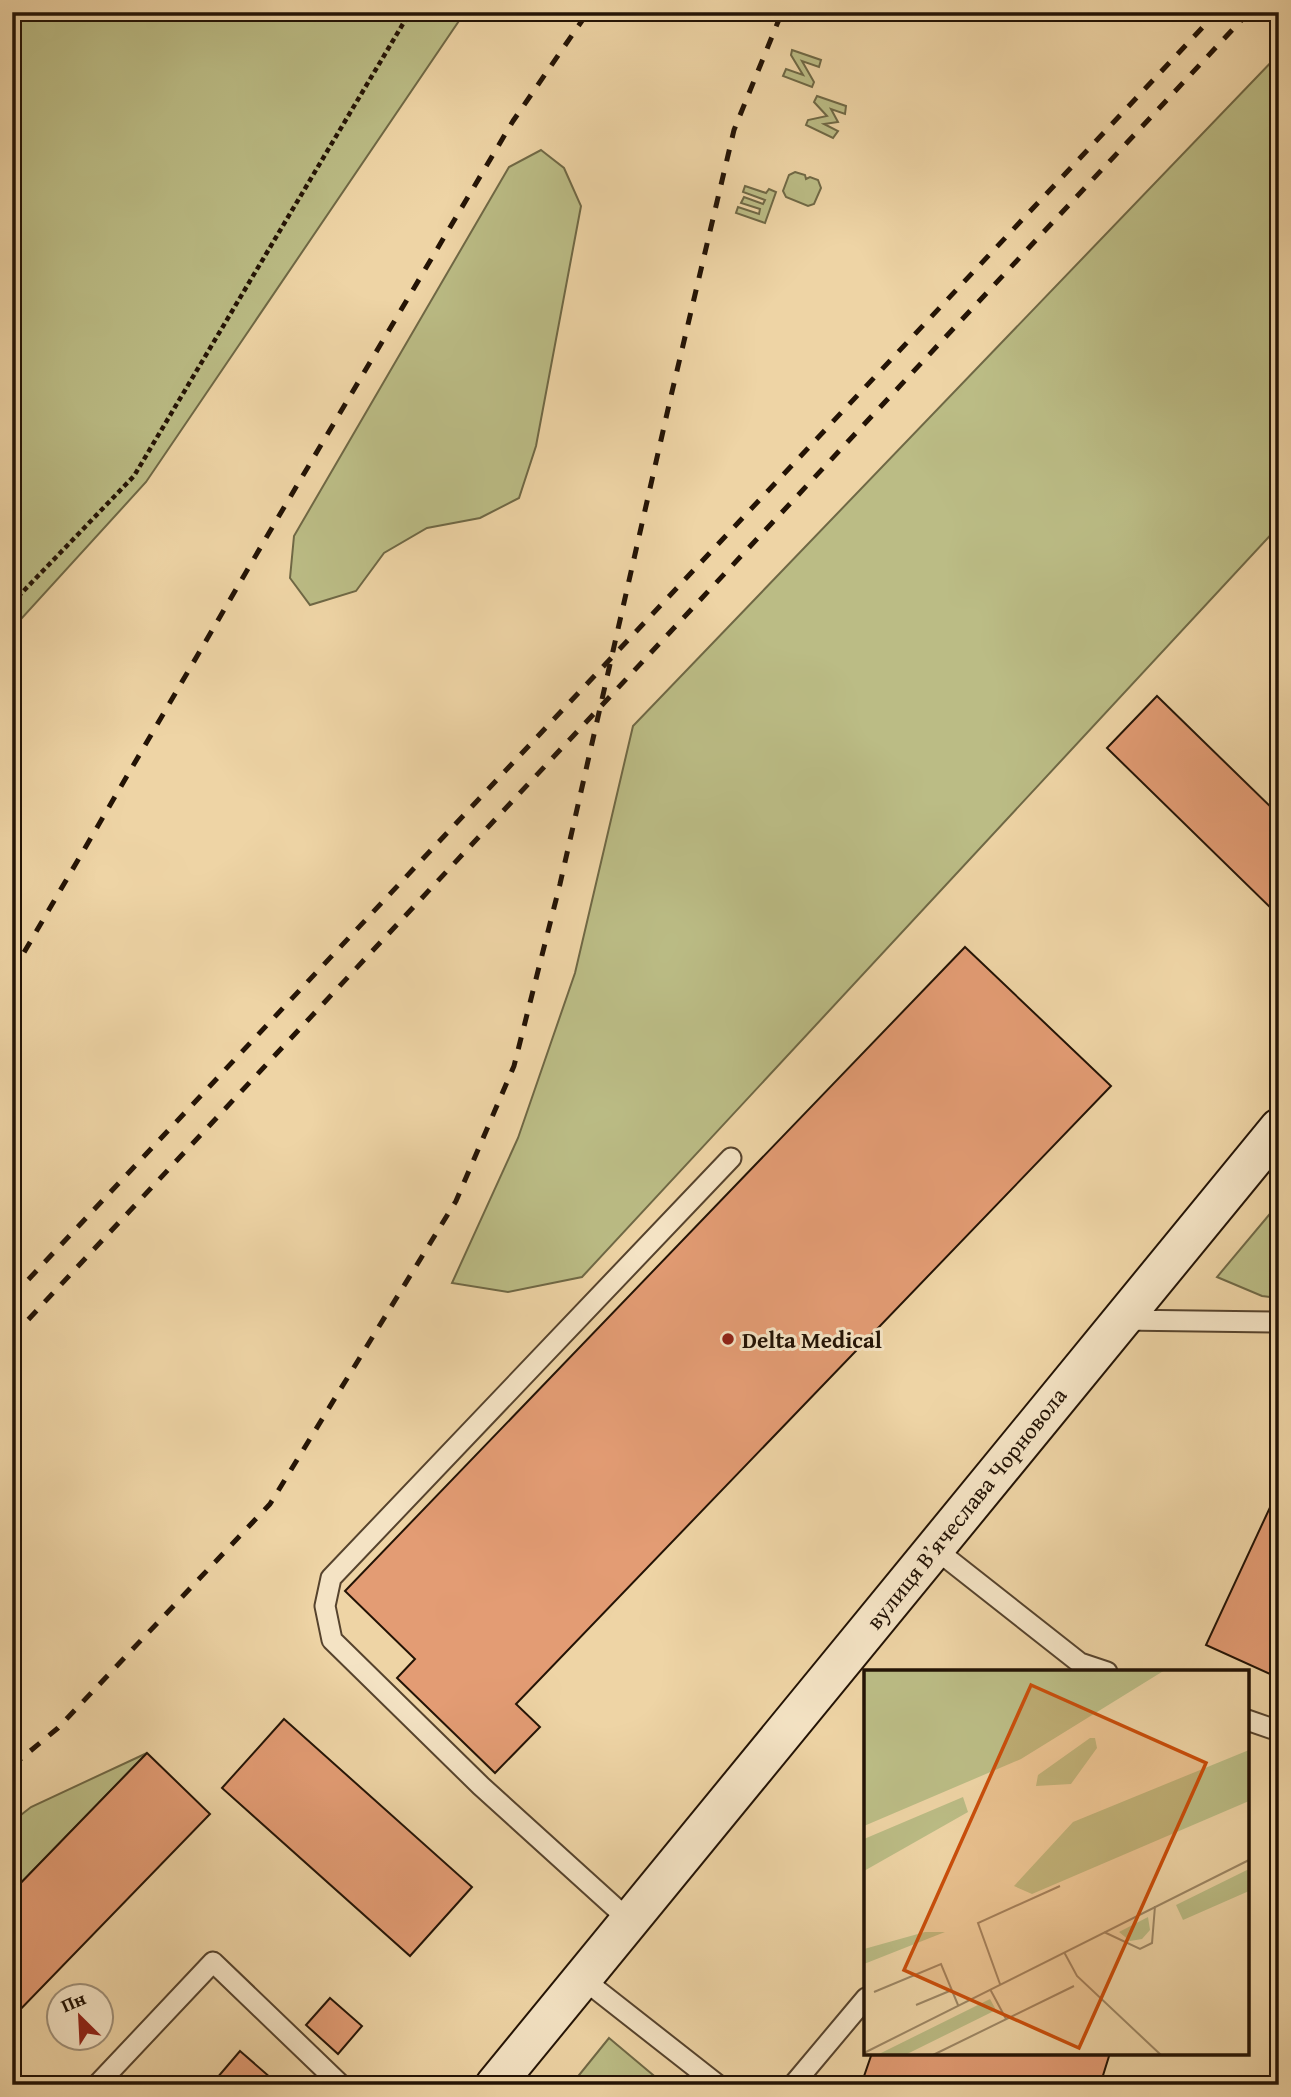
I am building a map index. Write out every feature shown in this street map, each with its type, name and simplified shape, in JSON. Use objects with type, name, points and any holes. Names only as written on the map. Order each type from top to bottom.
[{"type":"main road","name":"вулиця Вʼячеслава Чорновола","points":[[495,2085],[1279,1128]]},
{"type":"lane","points":[[630,1922],[481,1786],[332,1640],[326,1606],[331,1578],[731,1158]]},
{"type":"lane","points":[[1120,1320],[1279,1322]]},
{"type":"lane","points":[[934,1548],[1080,1662],[1102,1670]]},
{"type":"lane","points":[[1249,1721],[1279,1731]]},
{"type":"lane","points":[[97,2085],[213,1962],[341,2085]]},
{"type":"lane","points":[[583,1979],[718,2085]]},
{"type":"lane","points":[[793,2085],[864,2000]]},
{"type":"path","points":[[12,603],[134,476],[410,12]]},
{"type":"green space","points":[[12,12],[465,12],[146,482],[12,629]]},
{"type":"green space","points":[[792,50],[821,60],[819,67],[802,61],[814,82],[812,87],[783,76],[786,69],[803,75],[791,55]]},
{"type":"green space","points":[[1279,54],[1279,526],[582,1277],[508,1292],[452,1283],[518,1138],[575,973],[633,726]]},
{"type":"green space","points":[[817,96],[846,106],[845,114],[831,109],[838,122],[824,124],[838,131],[833,138],[806,125],[808,120],[827,116],[814,102]]},
{"type":"green space","points":[[541,150],[564,168],[581,206],[536,446],[519,498],[480,518],[427,528],[384,553],[356,591],[310,605],[290,578],[294,536],[509,167]]},
{"type":"green space","points":[[795,172],[805,175],[806,179],[810,177],[818,180],[821,188],[814,204],[808,206],[786,197],[783,191],[789,175]]},
{"type":"green space","points":[[745,186],[766,193],[769,189],[776,192],[765,223],[736,213],[738,207],[759,214],[760,209],[741,203],[744,197],[763,204],[765,200],[743,192]]},
{"type":"green space","points":[[1279,1203],[1279,1298],[1262,1296],[1217,1277]]},
{"type":"green space","points":[[147,1753],[12,1892],[12,1822],[31,1807]]},
{"type":"green space","points":[[609,2038],[665,2085],[571,2085]]},
{"type":"building","points":[[1157,696],[1279,815],[1279,916],[1107,748]]},
{"type":"building","name":"Delta Medical","points":[[965,947],[1111,1086],[516,1704],[540,1727],[495,1773],[397,1678],[415,1659],[345,1591]]},
{"type":"building","points":[[1279,1488],[1279,1678],[1206,1645]]},
{"type":"building","points":[[284,1719],[472,1887],[410,1956],[222,1788]]},
{"type":"building","points":[[147,1753],[210,1814],[12,2018],[12,1892]]},
{"type":"building","points":[[330,1998],[362,2026],[338,2054],[306,2025]]},
{"type":"building","points":[[240,2051],[279,2085],[211,2085]]},
{"type":"building","points":[[871,2055],[1109,2055],[1100,2085],[861,2085]]},
{"type":"railway","points":[[12,973],[513,121],[588,12]]},
{"type":"railway","points":[[12,1766],[58,1728],[270,1504],[456,1201],[514,1066],[560,884],[734,130],[782,12]]},
{"type":"railway","points":[[12,1297],[1217,12]]},
{"type":"railway","points":[[12,1337],[1249,12]]},
{"type":"place","name":"Delta Medical","points":[[728,1339]]}]
